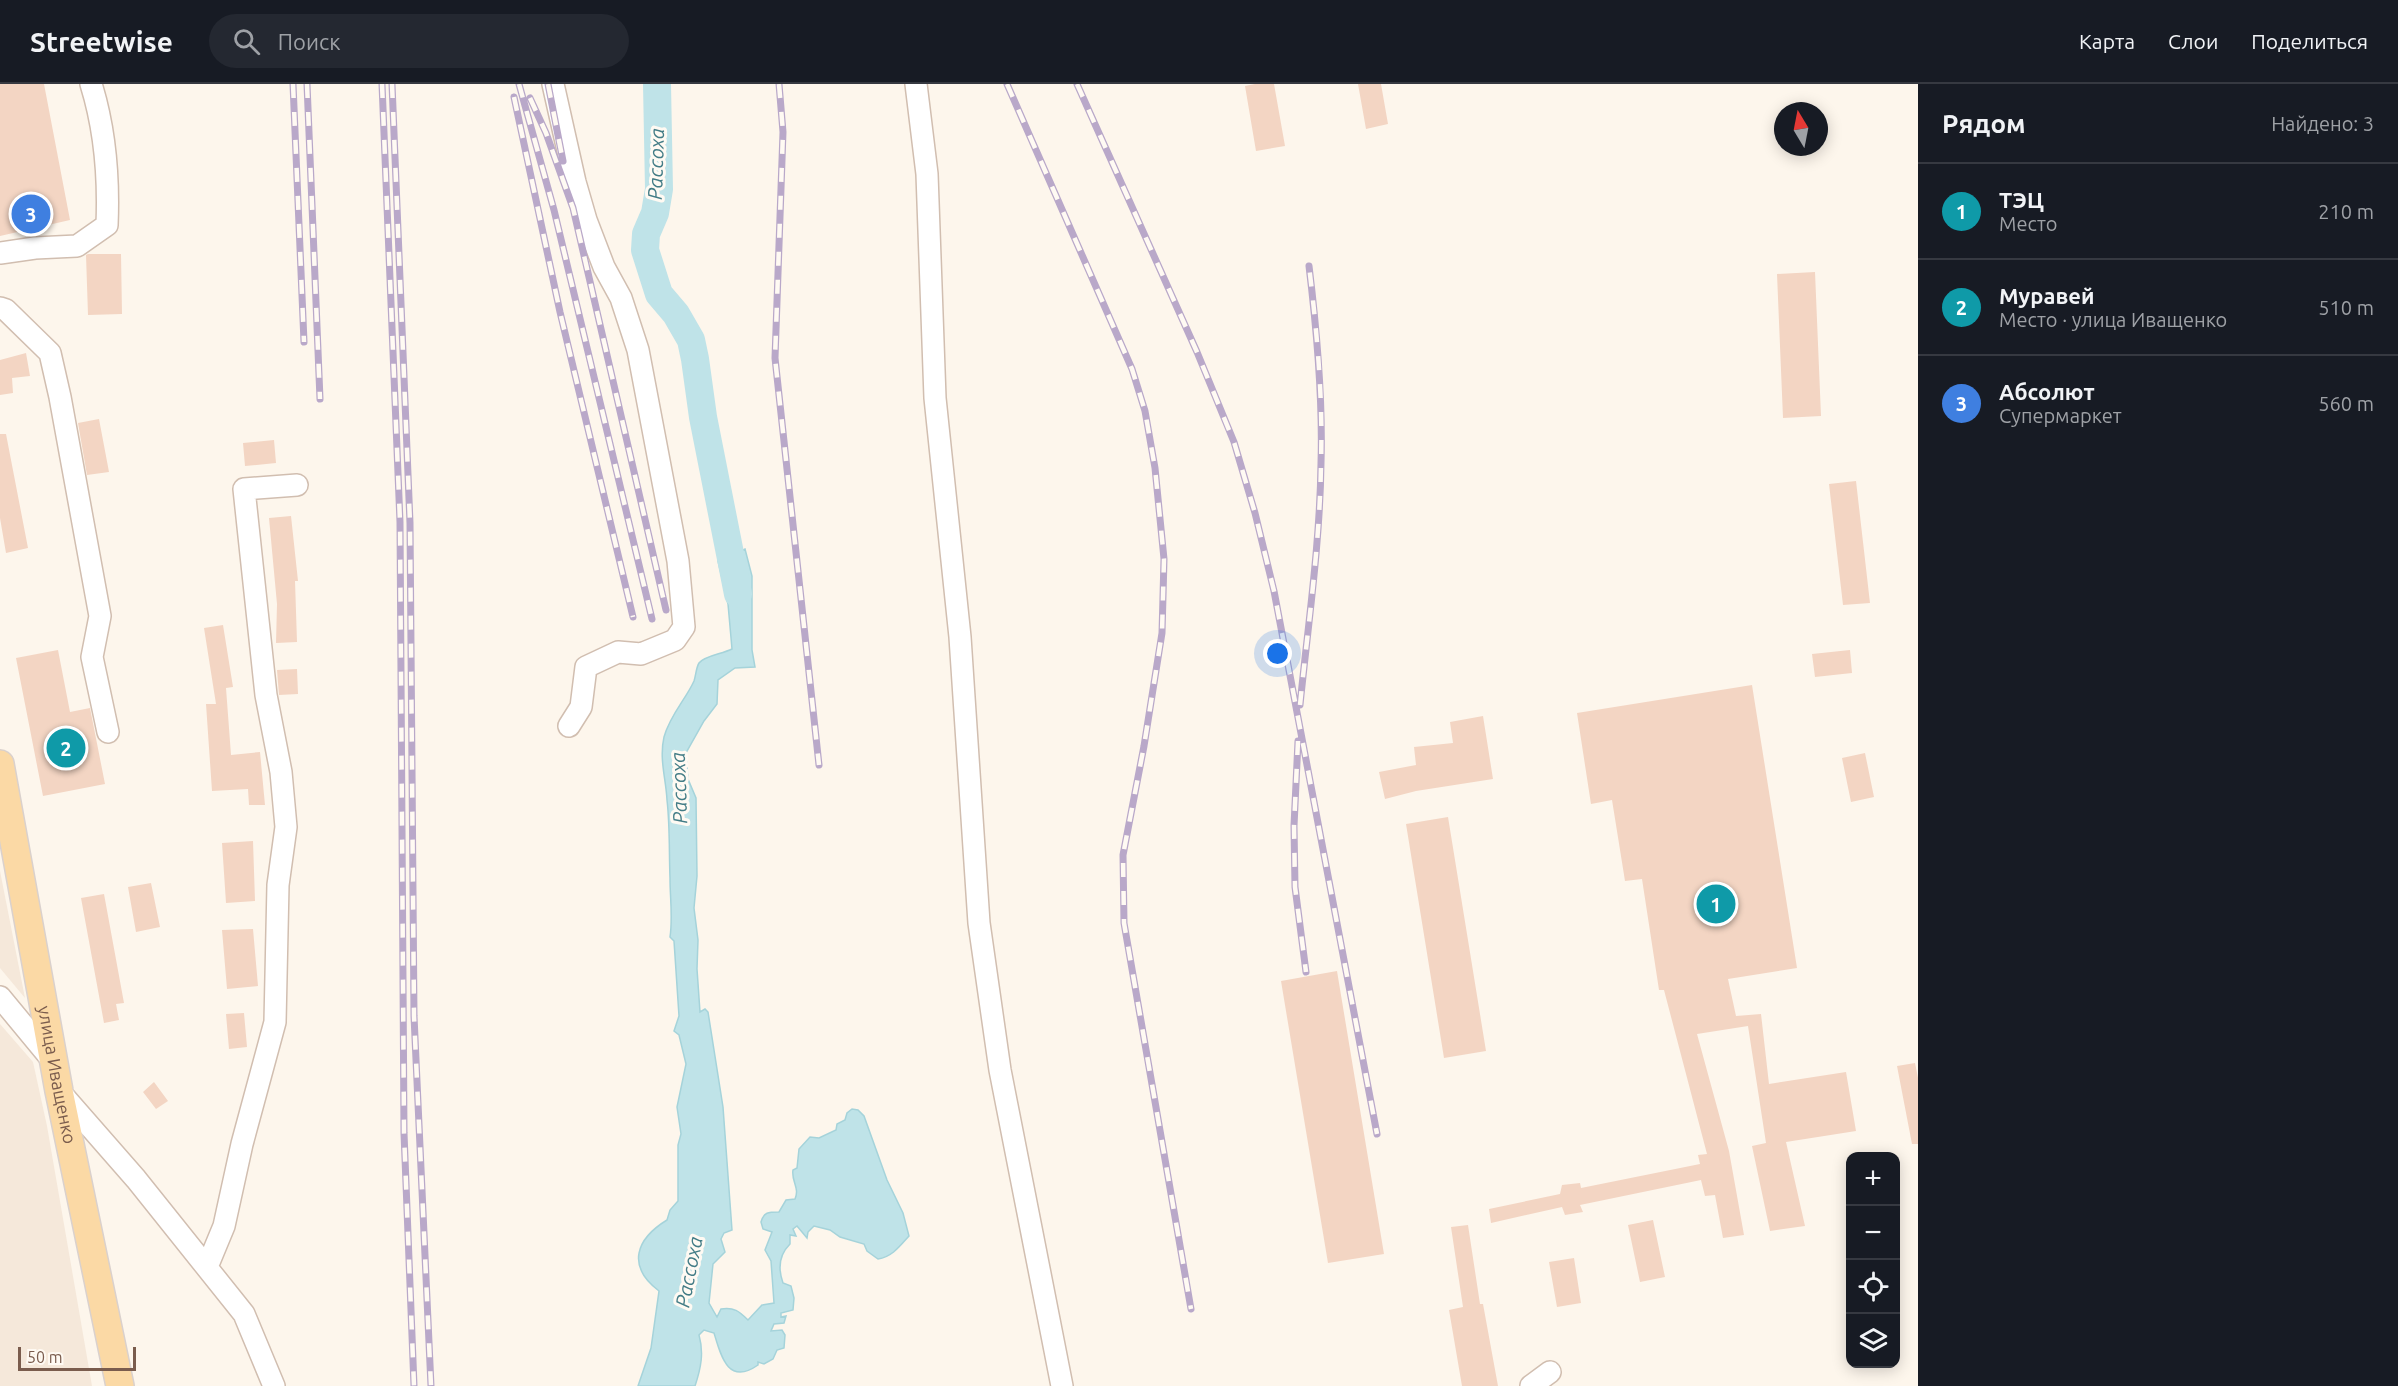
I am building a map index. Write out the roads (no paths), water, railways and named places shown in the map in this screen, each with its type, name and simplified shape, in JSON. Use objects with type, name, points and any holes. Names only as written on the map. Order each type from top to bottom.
[{"type":"main road","name":"улица Иващенко","points":[[0,764],[8,858],[54,1062],[120,1386]]},
{"type":"street","points":[[0,253],[35,248],[77,246],[107,225],[108,194],[99,111],[91,84]]},
{"type":"street","points":[[553,84],[586,220],[603,267],[621,298],[638,350],[678,561],[684,627],[675,640],[641,654],[618,652],[586,667],[580,707],[569,726]]},
{"type":"street","points":[[916,84],[927,174],[935,398],[960,637],[979,923],[1000,1070],[1062,1386]]},
{"type":"street","points":[[0,308],[6,310],[50,353],[100,616],[92,657],[108,732]]},
{"type":"street","points":[[207,1267],[224,1227],[242,1144],[275,1023],[278,885],[286,827],[281,772],[266,694],[244,489],[297,485]]},
{"type":"street","points":[[0,997],[54,1062]]},
{"type":"street","points":[[59,1091],[136,1179],[244,1314],[274,1386]]},
{"type":"street","points":[[1531,1386],[1550,1372]]},
{"type":"water","points":[[745,549],[752,576],[752,650],[755,667],[735,668],[718,680],[717,704],[704,721],[686,753],[688,779],[696,798],[697,876],[694,908],[698,940],[697,969],[700,1012],[705,1009],[708,1012],[723,1107],[732,1230],[724,1233],[721,1239],[725,1252],[713,1264],[709,1303],[717,1317],[721,1309],[733,1309],[748,1320],[762,1305],[774,1303],[771,1261],[765,1250],[772,1232],[763,1229],[762,1219],[767,1213],[779,1212],[786,1200],[795,1199],[797,1191],[793,1170],[797,1168],[799,1149],[810,1137],[819,1138],[836,1130],[837,1124],[845,1120],[847,1113],[852,1109],[858,1110],[864,1116],[887,1180],[903,1213],[909,1236],[892,1253],[878,1259],[867,1251],[864,1244],[840,1237],[830,1230],[814,1226],[808,1232],[807,1238],[797,1226],[793,1229],[796,1236],[790,1235],[790,1244],[782,1257],[780,1267],[783,1283],[791,1286],[794,1298],[793,1310],[781,1313],[781,1317],[786,1316],[784,1323],[774,1324],[771,1331],[782,1330],[785,1335],[784,1348],[777,1350],[773,1359],[764,1364],[758,1362],[758,1365],[748,1371],[739,1372],[727,1366],[714,1333],[704,1330],[699,1335],[701,1360],[695,1386],[638,1386],[651,1348],[659,1291],[642,1272],[639,1253],[648,1236],[667,1220],[670,1210],[678,1201],[678,1145],[681,1134],[677,1107],[686,1064],[679,1035],[674,1031],[679,1016],[674,941],[670,937],[669,829],[662,761],[664,737],[674,714],[694,681],[699,663],[732,649],[728,604],[718,561]]},
{"type":"waterway","name":"Рассоха","points":[[657,84],[659,189],[655,213],[646,234],[645,250],[659,294],[676,314],[691,340],[703,417],[738,594]]},
{"type":"railway","points":[[293,84],[304,342]]},
{"type":"railway","points":[[307,84],[320,399]]},
{"type":"railway","points":[[382,84],[400,522],[404,1133],[414,1386]]},
{"type":"railway","points":[[392,84],[410,523],[414,1016],[431,1386]]},
{"type":"railway","points":[[519,84],[554,210],[652,619]]},
{"type":"railway","points":[[548,84],[563,161]]},
{"type":"railway","points":[[779,84],[783,132],[775,358],[819,765]]},
{"type":"railway","points":[[1007,84],[1132,369],[1145,411],[1155,468],[1164,559],[1162,633],[1144,746],[1123,855],[1124,923],[1191,1309]]},
{"type":"railway","points":[[1077,84],[1197,352],[1234,442],[1255,513],[1274,591],[1377,1134]]},
{"type":"railway","points":[[514,97],[560,312],[633,617]]},
{"type":"railway","points":[[530,98],[546,133],[573,208],[666,610]]},
{"type":"railway","points":[[1300,705],[1316,554],[1321,463],[1319,364],[1309,266]]},
{"type":"railway","points":[[1298,741],[1294,826],[1295,887],[1306,972]]},
{"type":"place","name":"Абсолют","points":[[31,214]]},
{"type":"place","name":"Муравей","points":[[66,748]]},
{"type":"place","name":"ТЭЦ","points":[[1716,904]]}]
